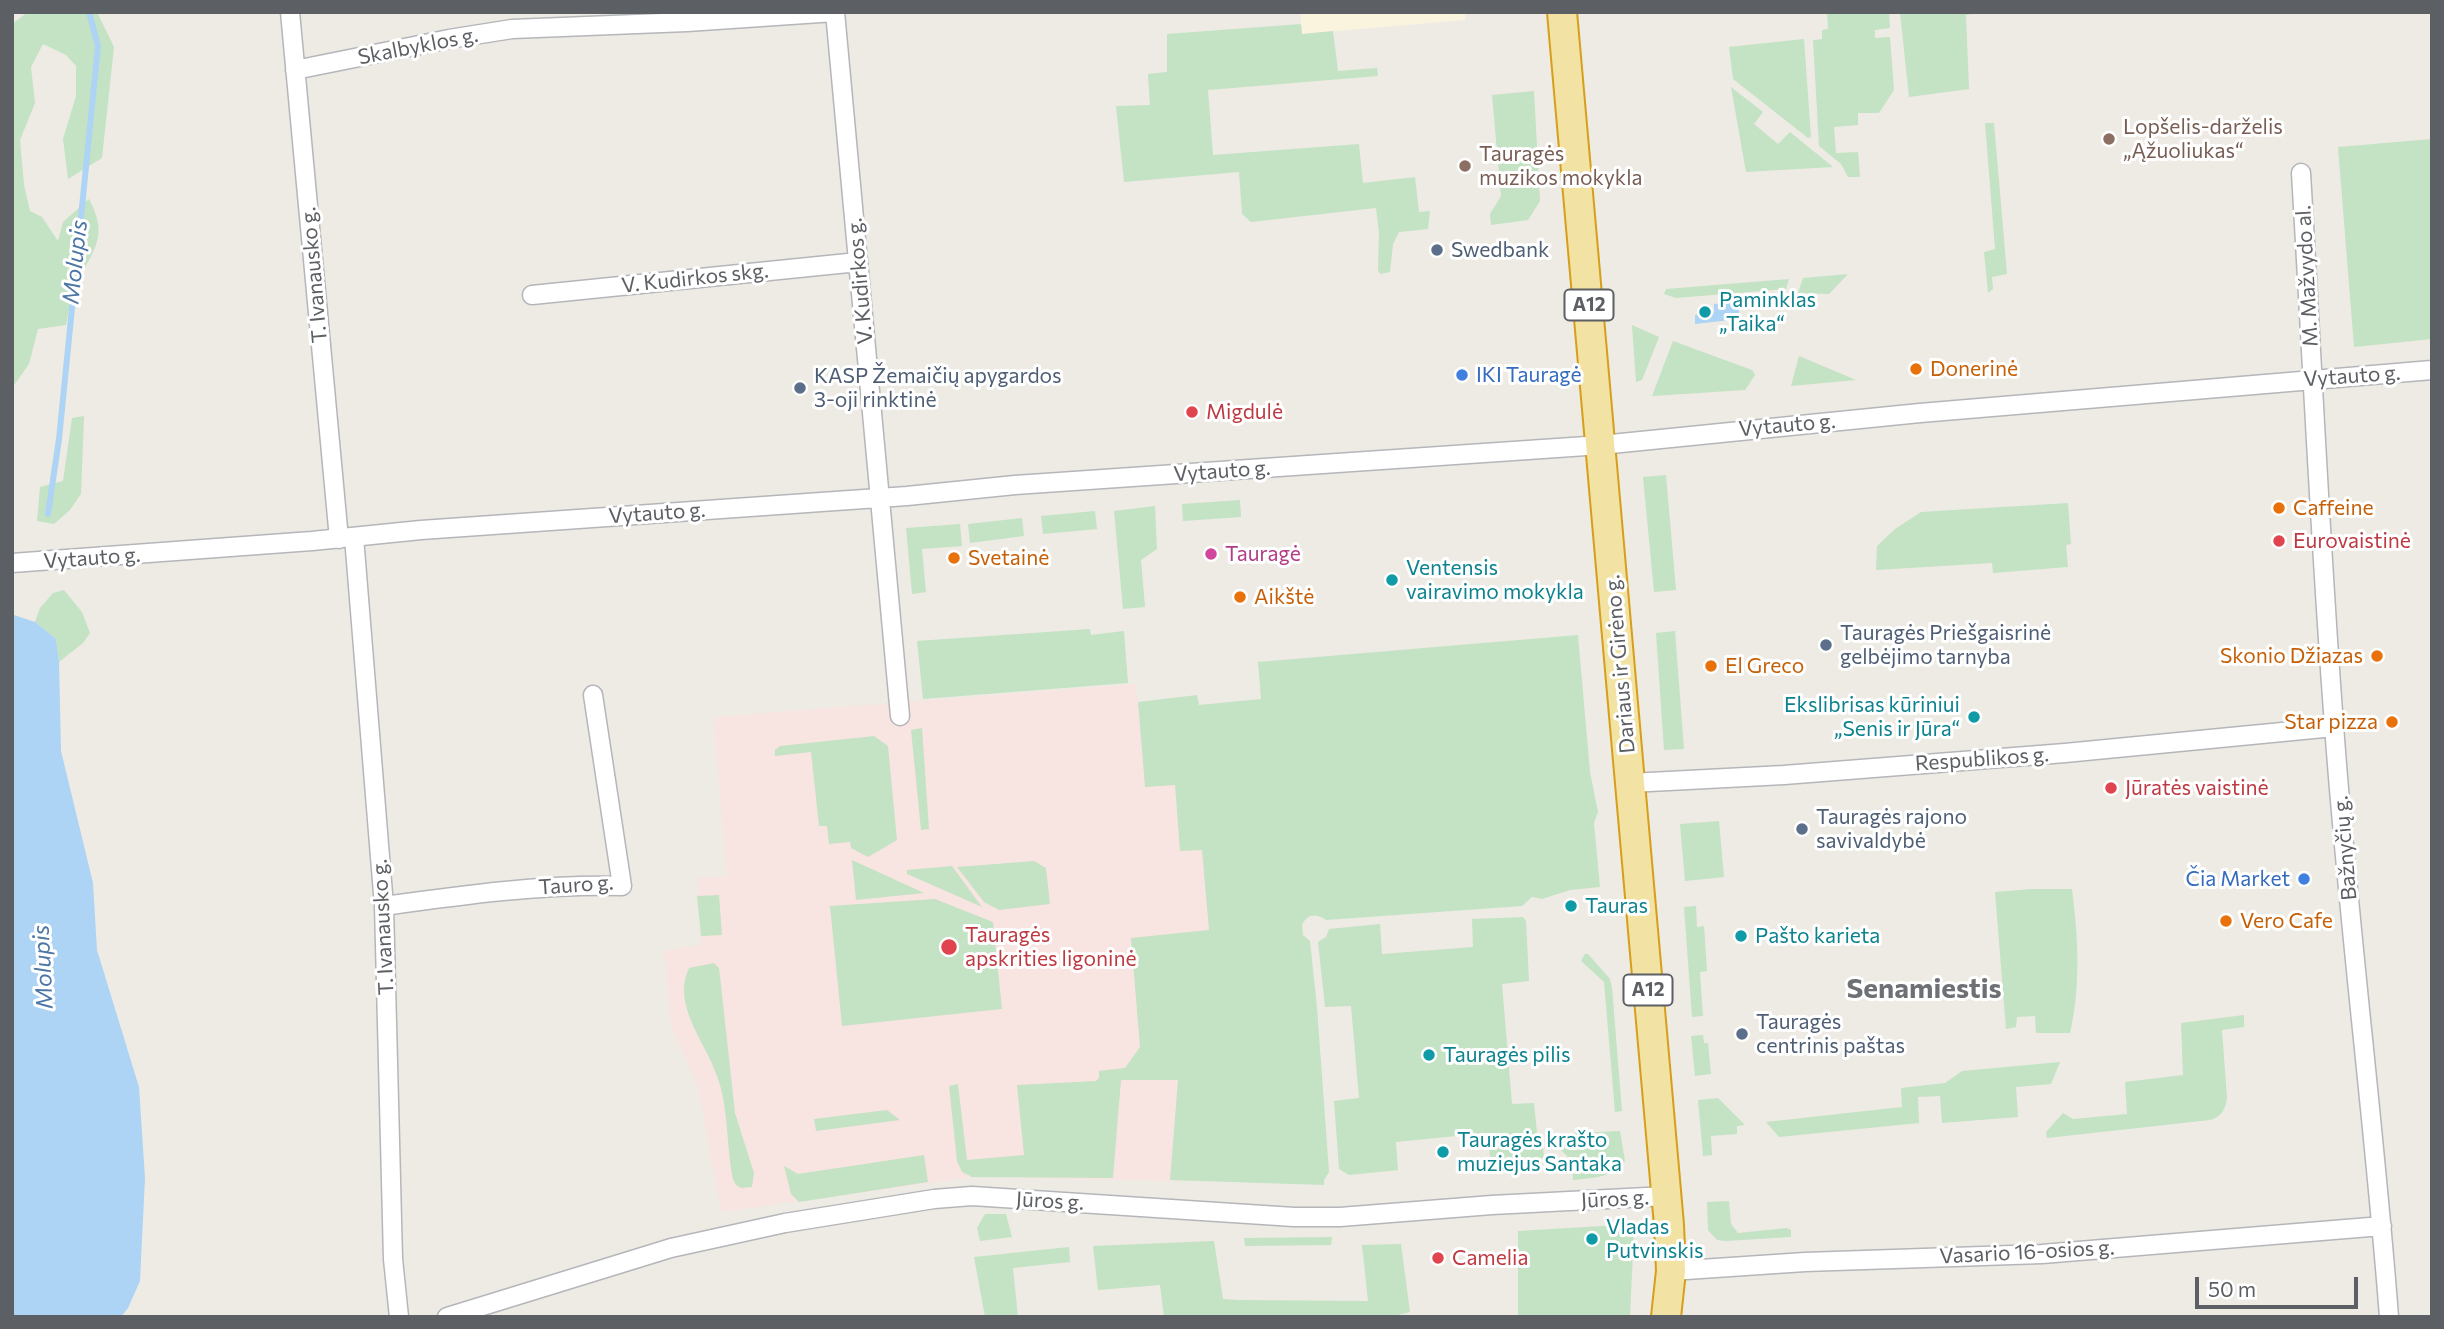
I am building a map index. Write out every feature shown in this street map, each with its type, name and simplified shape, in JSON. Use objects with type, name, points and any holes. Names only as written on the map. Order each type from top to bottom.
[{"type":"highway","name":"Dariaus ir Girėno g.","points":[[1562,12],[1666,1196],[1671,1271],[1666,1317]]},
{"type":"street","name":"T. Ivanausko g.","points":[[290,12],[384,906],[393,1259],[399,1317]]},
{"type":"street","name":"Skalbyklos g.","points":[[295,70],[449,38],[512,29],[687,22],[835,12]]},
{"type":"street","name":"V. Kudirkos g.","points":[[835,12],[900,716]]},
{"type":"street","name":"M. Mažvydo al.","points":[[2301,173],[2312,379]]},
{"type":"street","name":"V. Kudirkos skg.","points":[[532,295],[858,262]]},
{"type":"street","name":"Vytauto g.","points":[[12,564],[435,529],[879,498],[1015,485],[1601,444],[1920,413],[2432,370]]},
{"type":"street","name":"Bažnyčių g.","points":[[2312,379],[2334,727],[2389,1317]]},
{"type":"street","name":"Tauro g.","points":[[384,906],[469,894],[622,886],[593,695]]},
{"type":"street","name":"Respublikos g.","points":[[1630,783],[1784,775],[2066,753],[2334,727]]},
{"type":"street","name":"Jūros g.","points":[[447,1317],[671,1248],[785,1223],[933,1199],[972,1196],[1340,1217],[1492,1205],[1666,1196]]},
{"type":"street","name":"Vasario 16-osios g.","points":[[1671,1271],[1805,1262],[2042,1254],[2382,1226]]},
{"type":"shaded area","points":[[1300,12],[1465,12],[1465,20],[1302,34]]},
{"type":"shaded area","name":"Tauragės apskrities ligoninė","points":[[1136,684],[1146,787],[1175,784],[1180,851],[1202,849],[1217,998],[1181,1181],[972,1177],[721,1212],[698,1087],[671,1026],[664,950],[702,945],[697,877],[727,876],[713,717]]},
{"type":"green space","points":[[28,12],[97,12],[114,47],[102,158],[68,179],[63,139],[76,96],[76,66],[66,55],[43,44],[31,67],[35,103],[20,140],[24,185],[30,211],[42,217],[58,241],[63,222],[89,199],[95,212],[98,234],[96,244],[73,291],[66,325],[38,329],[29,364],[12,388],[12,24]]},
{"type":"green space","points":[[1827,12],[1889,12],[1890,28],[1875,30],[1875,38],[1890,37],[1894,90],[1879,113],[1858,113],[1858,125],[1834,127],[1836,153],[1858,152],[1860,177],[1848,177],[1841,164],[1819,146],[1813,40],[1822,39],[1822,30],[1828,29]]},
{"type":"green space","points":[[1900,12],[1985,12],[1966,15],[1969,89],[1909,97]]},
{"type":"green space","points":[[1301,24],[1302,34],[1333,31],[1338,71],[1377,68],[1378,76],[1208,90],[1213,155],[1359,144],[1363,183],[1415,177],[1419,212],[1430,211],[1428,229],[1399,232],[1393,244],[1390,272],[1380,274],[1378,270],[1379,233],[1376,208],[1251,222],[1242,214],[1239,172],[1124,182],[1116,106],[1150,105],[1148,74],[1167,72],[1167,34]]},
{"type":"green space","points":[[1804,39],[1811,137],[1808,138],[1733,79],[1729,47]]},
{"type":"green space","points":[[1731,87],[1763,112],[1754,124],[1778,144],[1790,132],[1833,167],[1746,172]]},
{"type":"green space","points":[[1534,91],[1540,201],[1528,220],[1491,225],[1490,214],[1501,196],[1492,95]]},
{"type":"green space","points":[[1985,123],[1994,123],[2007,274],[1992,277],[1993,289],[1988,293],[1984,252],[1995,249]]},
{"type":"green space","points":[[2432,139],[2432,339],[2354,347],[2338,147]]},
{"type":"green space","points":[[1848,274],[1829,294],[1798,293],[1803,278]]},
{"type":"green space","points":[[1789,279],[1786,289],[1676,298],[1664,294],[1666,289]]},
{"type":"green space","points":[[1632,325],[1659,337],[1642,380],[1636,382]]},
{"type":"green space","points":[[1673,341],[1752,370],[1755,375],[1745,390],[1652,396]]},
{"type":"green space","points":[[1799,356],[1856,380],[1791,386]]},
{"type":"green space","points":[[84,416],[81,494],[70,510],[54,524],[37,521],[40,487],[63,481],[72,418]]},
{"type":"green space","points":[[1666,475],[1676,590],[1654,592],[1643,477]]},
{"type":"green space","points":[[1240,500],[1241,517],[1183,521],[1182,504]]},
{"type":"green space","points":[[2068,503],[2071,544],[2066,545],[2068,567],[1993,573],[1992,563],[1876,570],[1877,546],[1895,529],[1921,512]]},
{"type":"green space","points":[[1155,506],[1157,549],[1141,560],[1145,607],[1123,609],[1114,511]]},
{"type":"green space","points":[[1095,511],[1097,529],[1043,534],[1041,516]]},
{"type":"green space","points":[[1022,518],[1024,536],[970,543],[968,524]]},
{"type":"green space","points":[[960,524],[962,546],[922,549],[926,592],[912,594],[906,528]]},
{"type":"green space","points":[[64,590],[82,612],[90,633],[83,643],[59,662],[56,639],[35,622],[40,608],[53,593]]},
{"type":"green space","points":[[1090,629],[1091,635],[1124,631],[1128,683],[923,699],[917,641]]},
{"type":"green space","points":[[1675,631],[1684,749],[1664,750],[1656,633]]},
{"type":"green space","points":[[1578,635],[1590,772],[1598,812],[1594,823],[1600,887],[1570,890],[1542,899],[1532,897],[1522,906],[1326,920],[1312,916],[1302,925],[1303,935],[1310,941],[1317,1008],[1329,1172],[1324,1185],[1170,1180],[1178,1080],[1121,1080],[1113,1178],[972,1177],[962,1172],[957,1161],[949,1086],[958,1084],[967,1160],[1024,1155],[1017,1085],[1096,1081],[1099,1071],[1125,1068],[1140,1047],[1131,938],[1209,930],[1202,850],[1180,851],[1175,785],[1145,787],[1138,702],[1197,695],[1199,705],[1261,699],[1258,662]]},
{"type":"green space","points":[[922,728],[929,829],[921,830],[911,730]]},
{"type":"green space","points":[[874,736],[888,746],[897,840],[868,857],[851,848],[850,842],[829,844],[827,826],[819,826],[811,752],[775,756],[775,750],[780,746]]},
{"type":"green space","points":[[1719,821],[1724,877],[1685,881],[1680,824]]},
{"type":"green space","points":[[852,860],[924,893],[856,900]]},
{"type":"green space","points":[[1034,861],[1046,868],[1050,904],[999,910],[984,902],[957,867]]},
{"type":"green space","points":[[952,866],[982,907],[907,874],[907,870]]},
{"type":"green space","points":[[2072,889],[2077,961],[2076,997],[2070,1033],[2036,1033],[2035,1016],[2017,1017],[2016,1027],[2006,1029],[1995,892]]},
{"type":"green space","points":[[719,895],[722,935],[701,936],[697,896]]},
{"type":"green space","points":[[935,899],[993,922],[1002,1009],[842,1026],[830,906]]},
{"type":"green space","points":[[1696,906],[1697,927],[1704,926],[1707,971],[1700,972],[1703,1016],[1692,1017],[1684,907]]},
{"type":"green space","points":[[1523,917],[1526,921],[1529,981],[1502,984],[1512,1104],[1534,1103],[1537,1133],[1542,1138],[1544,1158],[1491,1163],[1487,1133],[1396,1142],[1398,1170],[1349,1175],[1339,1169],[1334,1101],[1359,1098],[1351,1006],[1325,1007],[1318,942],[1326,937],[1329,929],[1380,924],[1382,954],[1473,947],[1472,919]]},
{"type":"green space","points":[[1585,954],[1588,954],[1610,979],[1622,1111],[1615,1112],[1604,982],[1581,961]]},
{"type":"green space","points":[[714,963],[719,968],[735,1113],[754,1173],[752,1187],[741,1188],[733,1179],[721,1088],[692,1023],[684,995],[689,968]]},
{"type":"green space","points":[[2244,1015],[2244,1027],[2222,1030],[2227,1098],[2224,1109],[2217,1117],[2210,1120],[2047,1138],[2046,1132],[2063,1113],[2073,1119],[2127,1114],[2125,1082],[2183,1075],[2181,1023]]},
{"type":"green space","points":[[1703,1035],[1704,1043],[1708,1043],[1711,1074],[1695,1076],[1691,1036]]},
{"type":"green space","points":[[2060,1062],[2051,1084],[2016,1087],[2018,1117],[1942,1123],[1940,1096],[1918,1097],[1919,1123],[1779,1137],[1766,1122],[1902,1107],[1901,1088],[1945,1083],[1962,1071]]},
{"type":"green space","points":[[1718,1098],[1745,1125],[1737,1126],[1737,1134],[1711,1136],[1712,1155],[1703,1156],[1698,1100]]},
{"type":"green space","points":[[887,1110],[900,1120],[816,1131],[814,1119]]},
{"type":"green space","points":[[1620,1131],[1625,1161],[1620,1167],[1601,1176],[1573,1180],[1572,1161],[1558,1147],[1558,1134]]},
{"type":"green space","points":[[924,1155],[928,1182],[799,1202],[791,1194],[784,1166],[798,1174]]},
{"type":"green space","points":[[1729,1201],[1731,1224],[1738,1233],[1787,1228],[1791,1230],[1791,1237],[1717,1240],[1708,1230],[1707,1202]]},
{"type":"green space","points":[[985,1214],[1006,1214],[1012,1237],[980,1241],[977,1228]]},
{"type":"green space","points":[[1619,1225],[1634,1230],[1630,1317],[1518,1317],[1518,1231]]},
{"type":"green space","points":[[1332,1237],[1331,1245],[1245,1246],[1244,1238]]},
{"type":"green space","points":[[1214,1241],[1223,1299],[1237,1300],[1368,1301],[1362,1245],[1401,1244],[1410,1312],[1390,1317],[1164,1317],[1160,1285],[1098,1290],[1093,1246]]},
{"type":"green space","points":[[1069,1247],[1070,1262],[1013,1268],[1018,1317],[985,1317],[974,1257]]},
{"type":"water","points":[[1738,302],[1740,319],[1695,324],[1695,315],[1714,313],[1714,304]]},
{"type":"water","points":[[14,615],[35,622],[56,639],[61,751],[93,883],[97,950],[139,1087],[145,1178],[140,1281],[121,1317],[12,1317]]},
{"type":"waterway","name":"Molupis","points":[[48,514],[59,439],[98,46],[89,12]]},
{"type":"place","name":"Lopšelis-darželis „Ąžuoliukas“","points":[[2109,139]]},
{"type":"place","name":"Tauragės muzikos mokykla","points":[[1465,166]]},
{"type":"place","name":"Swedbank","points":[[1437,250]]},
{"type":"place","name":"Paminklas „Taika“","points":[[1705,312]]},
{"type":"place","name":"Donerinė","points":[[1916,369]]},
{"type":"place","name":"IKI Tauragė","points":[[1462,375]]},
{"type":"place","name":"KASP Žemaičių apygardos 3-oji rinktinė","points":[[800,388]]},
{"type":"place","name":"Migdulė","points":[[1192,412]]},
{"type":"place","name":"Caffeine","points":[[2279,508]]},
{"type":"place","name":"Eurovaistinė","points":[[2279,541]]},
{"type":"place","name":"Tauragė","points":[[1211,554]]},
{"type":"place","name":"Svetainė","points":[[954,558]]},
{"type":"place","name":"Ventensis vairavimo mokykla","points":[[1392,580]]},
{"type":"place","name":"Aikštė","points":[[1240,597]]},
{"type":"place","name":"Tauragės Priešgaisrinė gelbėjimo tarnyba","points":[[1826,645]]},
{"type":"place","name":"Skonio Džiazas","points":[[2377,656]]},
{"type":"place","name":"El Greco","points":[[1711,666]]},
{"type":"place","name":"Ekslibrisas kūriniui „Senis ir Jūra“","points":[[1974,717]]},
{"type":"place","name":"Star pizza","points":[[2392,722]]},
{"type":"place","name":"Jūratės vaistinė","points":[[2111,788]]},
{"type":"place","name":"Tauragės rajono savivaldybė","points":[[1802,829]]},
{"type":"place","name":"Čia Market","points":[[2304,879]]},
{"type":"place","name":"Tauras","points":[[1571,906]]},
{"type":"place","name":"Vero Cafe","points":[[2226,921]]},
{"type":"place","name":"Pašto karieta","points":[[1741,936]]},
{"type":"place","name":"Tauragės apskrities ligoninė","points":[[949,947]]},
{"type":"place","name":"Tauragės centrinis paštas","points":[[1742,1034]]},
{"type":"place","name":"Tauragės pilis","points":[[1429,1055]]},
{"type":"place","name":"Tauragės krašto muziejus Santaka","points":[[1443,1152]]},
{"type":"place","name":"Vladas Putvinskis","points":[[1592,1239]]},
{"type":"place","name":"Camelia","points":[[1438,1258]]},
{"type":"district","name":"Senamiestis","points":[[1924,989]]}]
